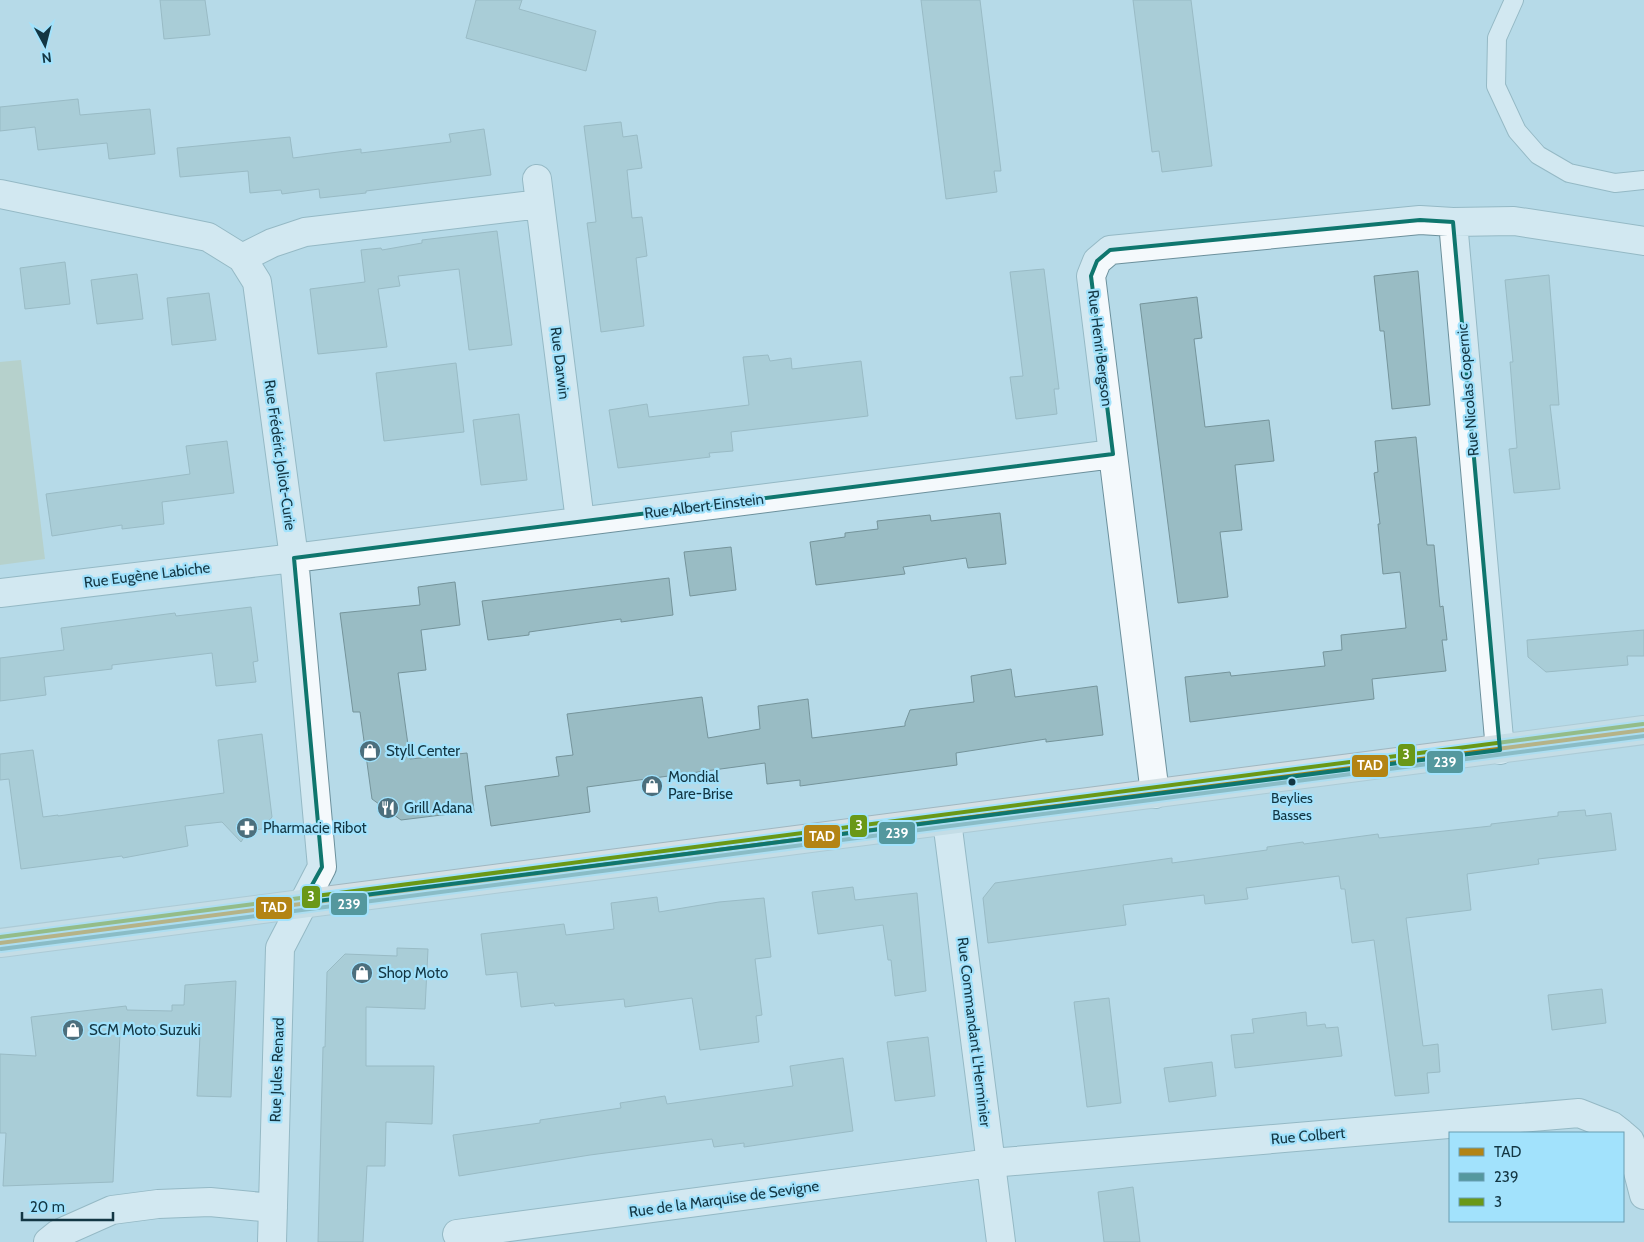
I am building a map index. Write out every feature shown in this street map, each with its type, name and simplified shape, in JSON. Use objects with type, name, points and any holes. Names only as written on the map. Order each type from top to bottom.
[{"type":"main road","points":[[0,943],[1644,730]]},
{"type":"street","name":"Rue Darwin","points":[[242,258],[272,242],[305,232],[539,192],[580,521]]},
{"type":"street","name":"Rue Frédéric Joliot-Curie","points":[[0,194],[208,237],[242,258],[257,282],[294,558],[322,867],[302,903]]},
{"type":"street","name":"Rue Henri Bergson","points":[[1156,794],[1091,276],[1097,261],[1110,250],[1420,220],[1452,222]]},
{"type":"street","points":[[1452,222],[1514,221],[1644,241]]},
{"type":"street","name":"Rue Nicolas Copernic","points":[[1452,222],[1500,750]]},
{"type":"street","name":"Rue Albert Einstein","points":[[294,558],[1113,454]]},
{"type":"street","name":"Rue Eugène Labiche","points":[[0,593],[294,558]]},
{"type":"street","name":"Rue Commandant L'Herminier","points":[[947,821],[1001,1242]]},
{"type":"street","name":"Rue Jules Renard","points":[[272,1242],[280,948],[302,903]]},
{"type":"street","name":"Rue Colbert","points":[[991,1163],[1579,1113],[1612,1126],[1620,1132]]},
{"type":"street","name":"Rue Colbert","points":[[1624,1136],[1630,1141],[1644,1195]]},
{"type":"street","name":"Rue de la Marquise de Sevigne","points":[[457,1234],[991,1163]]},
{"type":"street","points":[[48,1242],[58,1234],[112,1210],[158,1204],[210,1202],[273,1208]]},
{"type":"lane","points":[[1514,0],[1497,38],[1496,86],[1517,131],[1538,155],[1569,173],[1615,183],[1644,180]]},
{"type":"highlighted area","points":[[1420,220],[1453,222],[1500,750],[302,903],[322,867],[294,558],[1113,454],[1091,276],[1097,261],[1110,250]]},
{"type":"green space","points":[[21,360],[45,559],[0,565],[0,362]]},
{"type":"building","points":[[160,0],[205,0],[210,35],[164,39]]},
{"type":"building","points":[[476,0],[522,0],[519,9],[596,31],[586,71],[466,38]]},
{"type":"building","points":[[921,0],[980,0],[1001,171],[994,171],[997,192],[946,199]]},
{"type":"building","points":[[1133,0],[1191,0],[1212,166],[1162,172],[1159,151],[1152,152]]},
{"type":"building","points":[[78,99],[80,115],[150,109],[155,154],[109,159],[107,143],[38,150],[35,127],[0,131],[0,107]]},
{"type":"building","points":[[621,122],[623,137],[637,135],[642,168],[627,170],[632,218],[642,217],[647,256],[636,258],[644,326],[601,332],[587,223],[596,222],[584,126]]},
{"type":"building","points":[[484,129],[491,175],[320,198],[319,189],[282,194],[281,190],[250,193],[248,171],[180,177],[177,148],[290,137],[293,158],[361,149],[361,153],[451,142],[449,134]]},
{"type":"building","points":[[497,231],[512,345],[469,350],[459,269],[398,276],[400,286],[378,289],[387,347],[318,354],[310,289],[365,282],[361,250],[381,248],[382,250],[422,243],[422,240]]},
{"type":"building","points":[[65,262],[70,304],[25,309],[20,268]]},
{"type":"building","points":[[1044,269],[1059,389],[1054,389],[1057,414],[1016,419],[1010,377],[1023,376],[1010,272]]},
{"type":"building","points":[[1418,271],[1430,405],[1392,409],[1384,331],[1380,331],[1374,276]]},
{"type":"building","points":[[137,274],[143,319],[97,324],[91,280]]},
{"type":"building","points":[[1549,275],[1559,405],[1550,405],[1560,489],[1514,493],[1509,449],[1517,448],[1510,362],[1513,362],[1505,280]]},
{"type":"building","points":[[209,293],[216,340],[172,345],[167,298]]},
{"type":"building","points":[[1197,297],[1202,338],[1194,339],[1205,427],[1269,420],[1274,461],[1235,465],[1242,530],[1220,532],[1228,597],[1178,603],[1140,304]]},
{"type":"building","points":[[768,355],[770,361],[791,358],[792,369],[861,361],[868,416],[731,432],[733,451],[709,453],[710,457],[618,468],[609,410],[647,404],[649,417],[749,405],[743,357]]},
{"type":"building","points":[[456,363],[464,432],[384,441],[376,373]]},
{"type":"building","points":[[519,414],[527,480],[481,485],[473,420]]},
{"type":"building","points":[[1416,437],[1427,545],[1434,545],[1440,607],[1443,606],[1447,640],[1442,640],[1446,671],[1372,679],[1374,699],[1190,722],[1185,677],[1230,672],[1231,676],[1325,666],[1323,652],[1342,650],[1341,635],[1406,628],[1400,572],[1383,574],[1374,473],[1378,472],[1375,441]]},
{"type":"building","points":[[227,441],[234,493],[162,502],[164,524],[122,529],[122,525],[52,536],[46,494],[190,474],[186,446]]},
{"type":"building","points":[[1000,513],[1006,564],[968,568],[966,558],[903,567],[905,574],[816,585],[810,542],[845,537],[845,533],[878,529],[877,521],[930,515],[931,521]]},
{"type":"building","points":[[731,547],[736,590],[690,596],[684,552]]},
{"type":"building","points":[[669,578],[673,615],[621,622],[621,619],[529,632],[529,635],[488,640],[482,601]]},
{"type":"building","points":[[455,582],[460,625],[421,630],[426,670],[398,673],[410,759],[467,753],[474,811],[401,820],[372,799],[360,712],[353,712],[340,613],[420,605],[418,587]]},
{"type":"building","points":[[251,607],[258,661],[253,662],[256,682],[216,686],[212,653],[112,665],[112,669],[44,677],[46,695],[0,701],[0,658],[64,650],[61,628],[175,613],[176,616]]},
{"type":"building","points":[[1644,630],[1644,656],[1627,656],[1628,665],[1546,672],[1528,657],[1527,640]]},
{"type":"building","points":[[1011,669],[1015,697],[1097,686],[1103,735],[1046,742],[1046,739],[956,753],[957,765],[800,786],[800,780],[767,784],[765,763],[587,787],[590,812],[491,826],[485,786],[559,776],[556,757],[573,755],[567,714],[702,697],[708,738],[760,729],[758,706],[808,699],[812,738],[905,726],[910,710],[974,702],[971,676]]},
{"type":"building","points":[[262,734],[272,817],[262,829],[248,831],[241,842],[222,822],[185,826],[188,846],[123,858],[122,856],[21,869],[9,779],[0,780],[0,754],[33,750],[43,817],[58,816],[224,793],[218,740]]},
{"type":"building","points":[[1585,810],[1586,816],[1611,813],[1616,850],[1538,859],[1539,864],[1467,874],[1471,910],[1406,918],[1423,1046],[1438,1044],[1440,1072],[1427,1073],[1429,1093],[1395,1096],[1374,940],[1352,943],[1345,889],[1341,889],[1339,876],[1246,888],[1248,899],[1205,904],[1204,895],[1123,905],[1126,925],[988,943],[983,898],[995,883],[1172,858],[1172,863],[1267,850],[1267,847],[1303,842],[1304,844],[1378,834],[1379,838],[1491,826],[1491,824],[1558,816],[1558,812]]},
{"type":"building","points":[[853,887],[855,900],[917,893],[926,991],[895,996],[891,960],[888,960],[883,925],[818,934],[812,892]]},
{"type":"building","points":[[657,897],[659,912],[719,902],[764,898],[771,957],[755,959],[762,1015],[756,1016],[759,1042],[700,1050],[692,998],[625,1007],[624,999],[555,1006],[554,1003],[521,1007],[517,972],[486,975],[481,934],[564,924],[566,935],[614,929],[611,903]]},
{"type":"building","points":[[397,948],[428,949],[425,1009],[366,1007],[366,1066],[434,1066],[432,1124],[386,1122],[385,1166],[367,1166],[363,1242],[318,1242],[327,972],[345,954],[397,956]]},
{"type":"building","points":[[236,981],[231,1097],[197,1096],[200,1036],[120,1034],[113,1182],[3,1186],[6,1133],[0,1133],[0,1054],[36,1056],[31,1017],[126,1006],[127,1010],[172,1011],[172,1005],[184,1005],[185,985]]},
{"type":"building","points":[[1602,989],[1606,1023],[1552,1030],[1548,995]]},
{"type":"building","points":[[1109,998],[1121,1103],[1087,1107],[1074,1002]]},
{"type":"building","points":[[1306,1012],[1307,1026],[1325,1024],[1326,1028],[1338,1027],[1342,1056],[1235,1068],[1231,1035],[1254,1033],[1252,1019]]},
{"type":"building","points":[[928,1037],[935,1096],[895,1101],[887,1042]]},
{"type":"building","points":[[843,1058],[853,1131],[744,1147],[744,1143],[714,1147],[712,1139],[590,1155],[459,1176],[453,1135],[540,1123],[540,1120],[621,1108],[620,1103],[665,1096],[667,1104],[793,1086],[790,1066]]},
{"type":"building","points":[[1212,1062],[1216,1096],[1169,1102],[1164,1068]]},
{"type":"building","points":[[1133,1187],[1140,1242],[1104,1242],[1098,1192]]},
{"type":"transit line","name":"3","points":[[0,937],[1643,724]]},
{"type":"transit line","name":"TAD","points":[[0,943],[1644,730]]},
{"type":"transit line","name":"239","points":[[1,949],[1644,736]]},
{"type":"place","name":"Styll Center","points":[[370,751]]},
{"type":"place","name":"Beylies Basses","points":[[1292,782]]},
{"type":"place","name":"Mondial Pare-Brise","points":[[652,786]]},
{"type":"place","name":"Grill Adana","points":[[388,808]]},
{"type":"place","name":"Pharmacie Ribot","points":[[247,828]]},
{"type":"place","name":"Shop Moto","points":[[362,973]]},
{"type":"place","name":"SCM Moto Suzuki","points":[[73,1030]]}]
